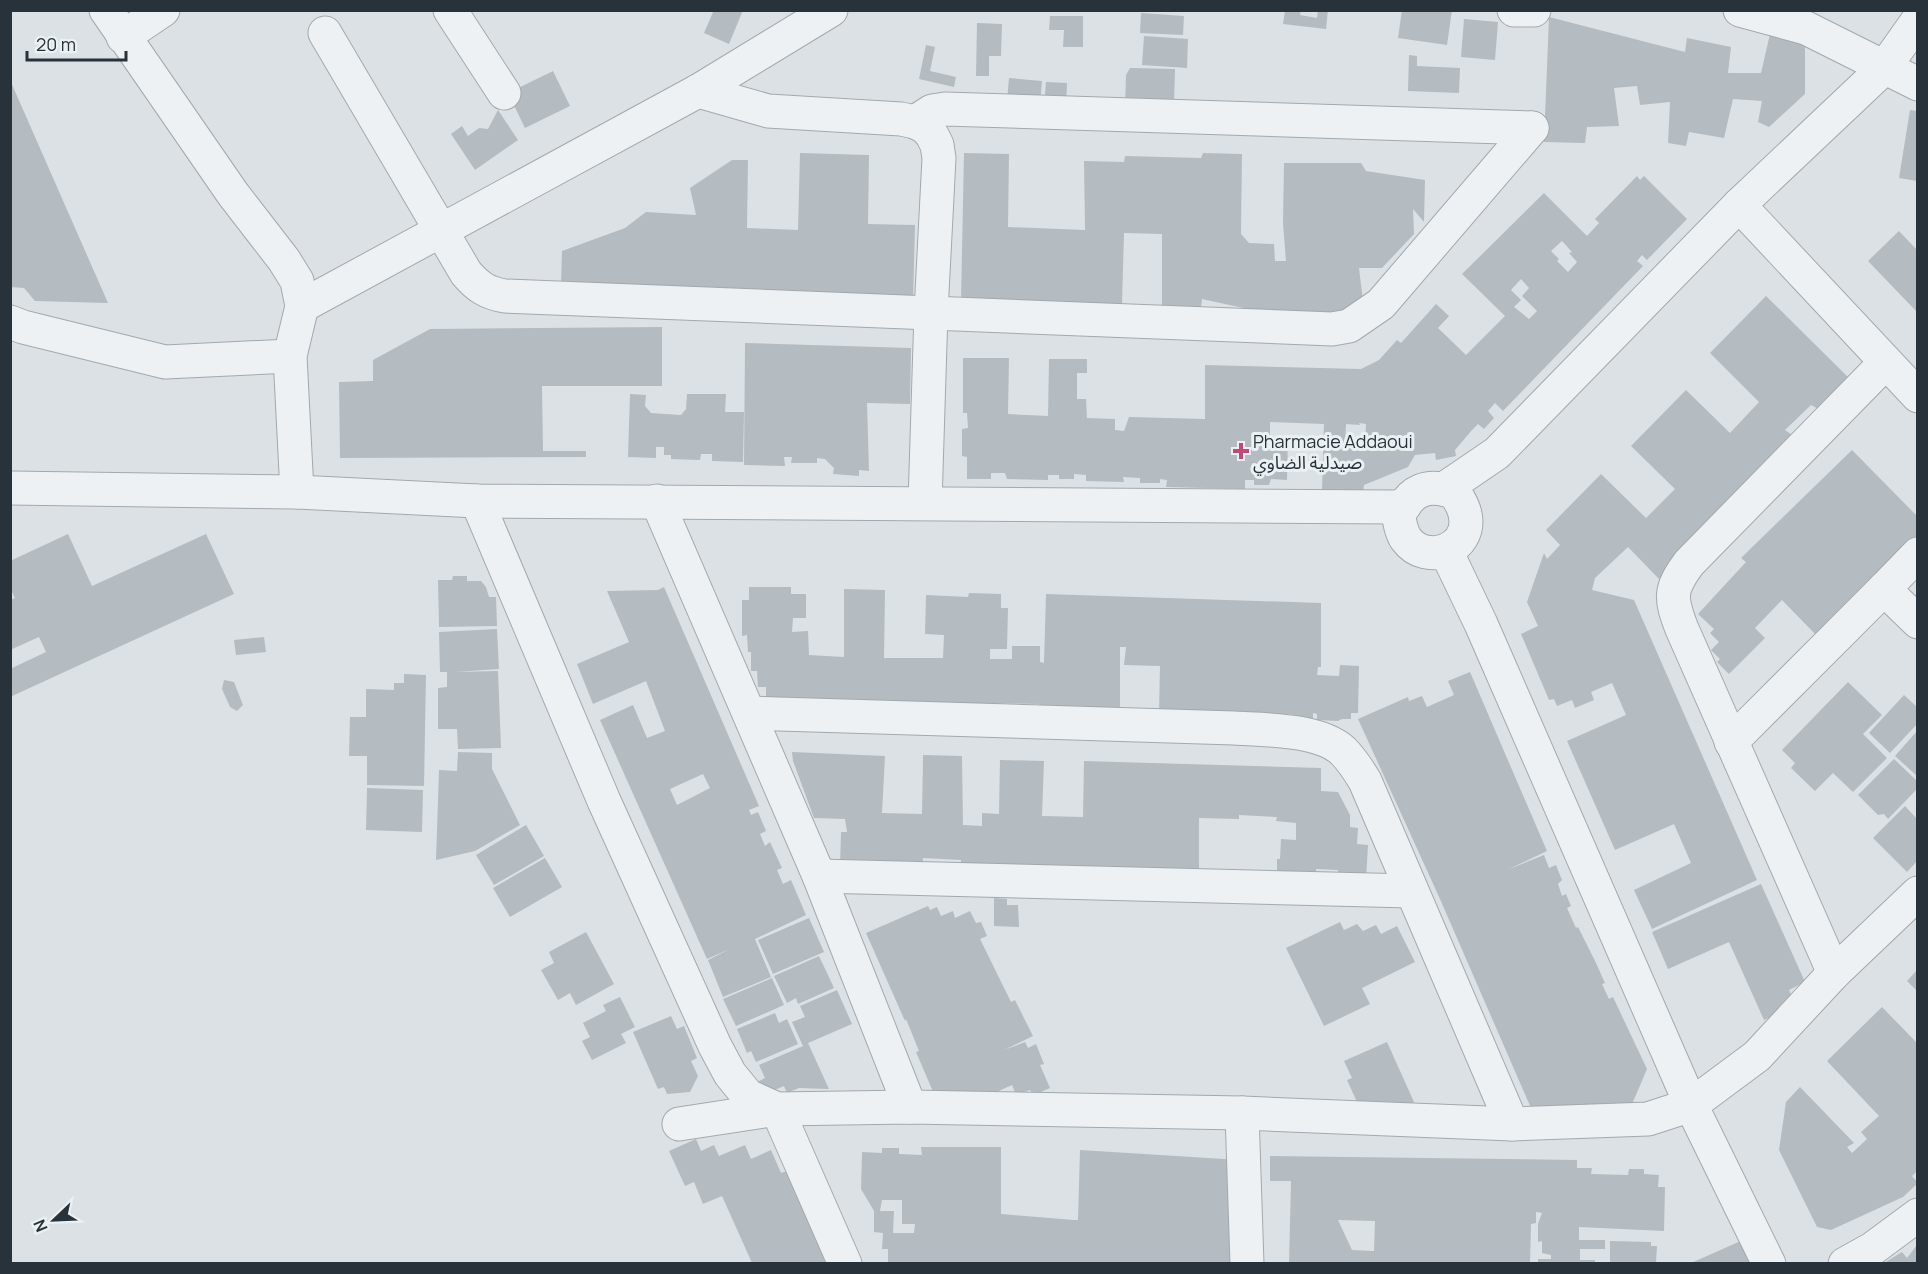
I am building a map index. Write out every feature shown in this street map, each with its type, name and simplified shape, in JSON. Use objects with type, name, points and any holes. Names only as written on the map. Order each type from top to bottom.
[{"type":"street","points":[[163,10],[115,24],[233,194],[284,260],[297,281],[302,306],[290,356],[297,492]]},
{"type":"street","points":[[450,10],[504,93]]},
{"type":"street","points":[[302,306],[698,91],[831,10]]},
{"type":"street","points":[[1516,11],[1534,10]]},
{"type":"street","points":[[1740,10],[1806,28],[1917,84]]},
{"type":"street","points":[[10,488],[297,492],[477,501],[1403,508],[1407,500],[1421,490],[1438,487],[1446,490],[1497,453],[1739,205],[1884,68],[1917,20]]},
{"type":"street","points":[[325,33],[466,273],[473,282],[490,293],[505,296],[1332,329],[1349,326],[1381,304],[1532,128],[945,109],[932,111],[915,122]]},
{"type":"street","points":[[698,91],[768,111],[901,119],[925,127],[932,135],[937,145],[939,158],[925,503]]},
{"type":"street","points":[[1739,205],[1917,396]]},
{"type":"street","points":[[10,322],[22,327],[165,362],[290,356]]},
{"type":"street","points":[[1834,973],[1731,742],[1676,612],[1672,595],[1677,580],[1689,563],[1885,363]]},
{"type":"street","points":[[1396,507],[1403,533],[1413,547],[1429,553],[1446,551],[1460,541],[1466,525],[1463,508],[1450,485]]},
{"type":"street","points":[[477,501],[604,801],[715,1046],[730,1074],[748,1096],[777,1109],[845,1263]]},
{"type":"street","points":[[657,501],[819,876],[910,1107]]},
{"type":"street","points":[[1446,551],[1481,624],[1691,1105],[1769,1263]]},
{"type":"street","points":[[1731,742],[1917,554]]},
{"type":"street","points":[[1884,589],[1917,622]]},
{"type":"street","points":[[749,713],[1234,728],[1293,733],[1321,739],[1341,750],[1365,782],[1512,1124]]},
{"type":"street","points":[[819,876],[1411,891]]},
{"type":"street","points":[[679,1124],[777,1109],[910,1107],[1242,1113],[1512,1124],[1648,1119],[1691,1105],[1757,1056],[1834,973],[1917,893]]},
{"type":"street","points":[[1242,1113],[1246,1263]]},
{"type":"street","points":[[1845,1263],[1872,1249],[1917,1215]]},
{"type":"building","points":[[714,10],[743,10],[729,44],[704,33]]},
{"type":"building","points":[[1285,10],[1301,10],[1300,15],[1317,18],[1318,10],[1328,10],[1326,29],[1283,24]]},
{"type":"building","points":[[1402,10],[1452,10],[1447,45],[1398,38]]},
{"type":"building","points":[[1141,13],[1184,16],[1183,35],[1140,33]]},
{"type":"building","points":[[1050,16],[1083,16],[1083,47],[1063,47],[1064,30],[1049,30]]},
{"type":"building","points":[[1549,17],[1685,52],[1687,38],[1731,47],[1728,73],[1761,73],[1770,34],[1777,25],[1805,46],[1805,94],[1769,127],[1758,122],[1762,101],[1733,99],[1724,138],[1689,132],[1686,146],[1668,143],[1670,102],[1640,105],[1637,86],[1614,88],[1619,126],[1587,127],[1585,143],[1544,142]]},
{"type":"building","points":[[1464,19],[1498,22],[1495,60],[1461,57]]},
{"type":"building","points":[[977,23],[1002,24],[1001,56],[989,56],[989,76],[976,76]]},
{"type":"building","points":[[1144,36],[1188,39],[1187,68],[1142,65]]},
{"type":"building","points":[[926,45],[935,47],[930,71],[956,77],[954,87],[919,79]]},
{"type":"building","points":[[1409,55],[1417,56],[1417,66],[1460,68],[1459,93],[1408,91]]},
{"type":"building","points":[[1130,68],[1175,69],[1174,104],[1125,110],[1126,75]]},
{"type":"building","points":[[553,71],[570,106],[525,128],[508,93]]},
{"type":"building","points":[[1009,78],[1042,81],[1040,104],[1007,101]]},
{"type":"building","points":[[10,80],[108,303],[35,301],[24,288],[10,287]]},
{"type":"building","points":[[1046,82],[1067,83],[1066,108],[1044,107]]},
{"type":"building","points":[[498,110],[518,140],[475,170],[451,134],[462,126],[468,136],[479,128],[488,129]]},
{"type":"building","points":[[1910,110],[1917,111],[1917,181],[1899,178]]},
{"type":"building","points":[[800,153],[869,155],[868,224],[915,225],[913,302],[561,284],[562,251],[625,228],[646,212],[696,215],[690,188],[732,160],[748,160],[747,228],[798,230]]},
{"type":"building","points":[[964,153],[1009,154],[1008,227],[1085,230],[1084,161],[1124,162],[1125,156],[1201,158],[1203,153],[1242,154],[1241,234],[1249,243],[1274,244],[1275,261],[1286,261],[1283,223],[1284,163],[1361,163],[1366,171],[1425,180],[1424,222],[1413,209],[1414,234],[1382,268],[1359,268],[1363,301],[1343,318],[1248,318],[1248,309],[1202,299],[1201,308],[1162,306],[1162,234],[1124,233],[1122,305],[961,300]]},
{"type":"building","points":[[1637,176],[1640,180],[1644,176],[1687,219],[1647,260],[1642,255],[1637,261],[1643,266],[1503,411],[1495,403],[1488,411],[1494,418],[1484,429],[1478,424],[1472,430],[1455,450],[1456,456],[1436,460],[1435,453],[1415,455],[1408,467],[1364,485],[1363,492],[1322,491],[1324,424],[1270,422],[1270,438],[1288,439],[1287,480],[1271,479],[1269,485],[1254,485],[1254,480],[1245,480],[1245,489],[1166,487],[1167,480],[1160,479],[1160,483],[1140,483],[1140,478],[1123,477],[1124,482],[1086,481],[1086,475],[1074,474],[1074,479],[1059,479],[1059,475],[1048,475],[1048,480],[1007,479],[1005,473],[991,473],[991,479],[967,479],[967,457],[962,456],[962,429],[968,428],[967,413],[963,413],[963,358],[1009,358],[1008,414],[1048,416],[1049,359],[1087,359],[1087,373],[1077,373],[1077,399],[1086,399],[1087,418],[1115,419],[1115,430],[1124,431],[1129,417],[1205,419],[1205,365],[1361,369],[1379,360],[1397,340],[1401,343],[1436,304],[1449,316],[1438,328],[1466,355],[1505,316],[1462,274],[1544,193],[1587,236],[1599,223],[1595,219]],"holes":[[[1562,241],[1577,262],[1568,272],[1551,251]],[[1521,279],[1529,288],[1522,296],[1537,311],[1529,319],[1514,307],[1521,300],[1511,290]],[[1359,423],[1366,424],[1365,446],[1345,445],[1346,424],[1360,425]]]},
{"type":"building","points":[[1899,231],[1917,250],[1917,312],[1868,261]]},
{"type":"building","points":[[1766,296],[1852,381],[1822,411],[1811,405],[1785,430],[1795,437],[1768,469],[1659,579],[1628,547],[1595,578],[1592,590],[1634,600],[1757,880],[1652,929],[1634,890],[1691,863],[1674,824],[1615,850],[1567,741],[1626,715],[1612,683],[1591,692],[1594,700],[1575,708],[1572,700],[1557,706],[1554,699],[1549,700],[1521,634],[1538,626],[1527,602],[1544,553],[1547,559],[1560,545],[1546,530],[1601,474],[1646,518],[1675,489],[1631,446],[1686,390],[1730,433],[1759,402],[1710,353]]},
{"type":"building","points":[[662,327],[662,386],[542,386],[543,451],[586,451],[586,457],[340,458],[339,382],[373,381],[373,360],[430,329]]},
{"type":"building","points":[[745,343],[911,348],[910,404],[867,403],[869,471],[859,470],[859,476],[833,474],[834,468],[825,459],[817,458],[817,463],[791,463],[792,457],[784,457],[785,466],[744,465]]},
{"type":"building","points":[[630,394],[646,395],[645,406],[651,413],[681,415],[686,409],[687,394],[726,394],[725,412],[744,412],[743,462],[712,461],[712,454],[701,454],[700,460],[671,459],[671,455],[664,455],[664,447],[656,447],[656,458],[628,457]]},
{"type":"building","points":[[1852,450],[1917,516],[1917,536],[1818,637],[1782,600],[1755,628],[1765,638],[1729,674],[1717,662],[1720,659],[1711,650],[1719,642],[1710,633],[1714,629],[1698,614],[1746,562],[1741,558]]},
{"type":"building","points":[[68,534],[92,586],[206,534],[234,594],[10,697],[10,669],[46,652],[39,637],[10,650],[10,600],[15,598],[10,588],[10,561]]},
{"type":"building","points":[[453,576],[467,576],[467,581],[481,581],[489,597],[496,597],[497,626],[439,627],[438,580],[452,580]]},
{"type":"building","points":[[664,587],[759,806],[749,810],[751,815],[758,812],[766,831],[760,834],[765,846],[770,842],[782,868],[777,870],[783,884],[791,880],[806,915],[755,939],[771,977],[723,997],[708,960],[730,949],[707,959],[600,720],[633,705],[647,738],[665,731],[646,681],[593,704],[577,664],[629,642],[607,591],[658,590]],"holes":[[[703,774],[710,788],[677,805],[670,789]]]},
{"type":"building","points":[[749,587],[791,587],[791,594],[806,594],[806,618],[793,618],[792,632],[808,631],[809,655],[844,657],[844,589],[885,590],[884,658],[943,658],[944,635],[925,634],[926,595],[968,597],[969,593],[1001,594],[1001,608],[1008,608],[1007,649],[990,649],[990,659],[1012,659],[1012,646],[1040,646],[1040,662],[1044,663],[1046,594],[1321,603],[1321,667],[1318,667],[1317,675],[1339,676],[1340,665],[1359,666],[1358,713],[1351,713],[1351,719],[1338,721],[1317,720],[1317,714],[1313,713],[1313,719],[1292,718],[1292,714],[1281,714],[1280,718],[1159,714],[1160,666],[1124,665],[1126,647],[1120,647],[1120,712],[1043,711],[1039,704],[999,703],[1000,709],[766,706],[766,687],[758,687],[757,671],[751,671],[751,652],[748,652],[747,635],[742,636],[742,600],[749,600]]},
{"type":"building","points":[[497,629],[499,669],[455,672],[498,671],[501,748],[458,749],[457,729],[438,729],[438,688],[447,687],[447,672],[440,672],[439,632]]},
{"type":"building","points":[[264,637],[266,652],[236,655],[234,640]]},
{"type":"building","points":[[1470,672],[1547,851],[1507,870],[1544,855],[1549,868],[1556,865],[1562,880],[1558,884],[1562,896],[1566,894],[1571,906],[1567,908],[1596,963],[1609,999],[1613,997],[1647,1069],[1627,1116],[1534,1115],[1440,899],[1358,719],[1408,697],[1409,701],[1422,696],[1427,707],[1454,695],[1448,681]]},
{"type":"building","points":[[404,674],[426,675],[424,786],[367,785],[367,756],[349,756],[350,717],[366,717],[366,689],[394,690],[394,683],[404,683]]},
{"type":"building","points":[[224,680],[234,682],[243,705],[237,711],[230,707],[222,689]]},
{"type":"building","points":[[1848,682],[1882,715],[1863,734],[1887,758],[1853,792],[1833,773],[1815,791],[1791,768],[1795,763],[1782,750]]},
{"type":"building","points":[[1904,695],[1917,707],[1917,724],[1890,753],[1869,733]]},
{"type":"building","points":[[1917,731],[1917,776],[1895,756]]},
{"type":"building","points":[[458,752],[492,753],[492,769],[520,825],[475,851],[436,860],[439,770],[457,771]]},
{"type":"building","points":[[792,752],[885,756],[882,813],[922,814],[923,755],[962,756],[963,825],[982,826],[982,813],[999,814],[1000,760],[1044,761],[1042,816],[1083,817],[1084,761],[1321,768],[1321,791],[1338,792],[1350,815],[1350,827],[1358,828],[1357,844],[1368,845],[1366,880],[1338,879],[1338,870],[1316,869],[1317,880],[1277,879],[1277,859],[1280,859],[1281,839],[1296,840],[1296,823],[1276,821],[1277,817],[1239,815],[1239,819],[1199,818],[1199,874],[961,867],[961,860],[923,858],[922,871],[840,868],[841,832],[847,832],[845,819],[814,818],[793,761]]},
{"type":"building","points":[[1894,759],[1917,781],[1917,789],[1888,819],[1884,814],[1878,815],[1858,795]]},
{"type":"building","points":[[367,788],[423,790],[422,832],[366,830]]},
{"type":"building","points":[[1905,806],[1917,819],[1917,861],[1907,872],[1873,838]]},
{"type":"building","points":[[526,825],[544,856],[494,885],[476,855]]},
{"type":"building","points":[[545,858],[562,887],[510,917],[493,888]]},
{"type":"building","points":[[1761,884],[1805,982],[1789,990],[1794,1001],[1790,1009],[1764,1020],[1729,942],[1668,969],[1652,932]]},
{"type":"building","points":[[994,898],[1007,899],[1007,905],[1018,905],[1019,927],[994,926]]},
{"type":"building","points":[[928,906],[930,910],[937,907],[941,916],[953,911],[955,918],[970,911],[976,923],[981,922],[987,936],[980,939],[1011,1002],[1015,1000],[1033,1036],[1004,1050],[1025,1042],[1028,1048],[1036,1044],[1044,1064],[1040,1065],[1050,1088],[1034,1095],[1030,1090],[1016,1095],[1012,1085],[981,1099],[937,1101],[916,1052],[919,1051],[906,1019],[905,1021],[866,933]]},
{"type":"building","points":[[809,918],[824,952],[773,974],[758,940]]},
{"type":"building","points":[[1340,922],[1344,930],[1357,924],[1363,931],[1376,925],[1381,934],[1397,926],[1415,962],[1362,988],[1370,1004],[1324,1026],[1286,948]]},
{"type":"building","points":[[586,932],[614,984],[576,1005],[570,993],[558,1000],[541,970],[554,963],[549,952]]},
{"type":"building","points":[[819,956],[834,988],[798,1004],[796,998],[787,1003],[774,976]]},
{"type":"building","points":[[1917,970],[1917,991],[1907,981]]},
{"type":"building","points":[[772,978],[784,1005],[736,1026],[723,999]]},
{"type":"building","points":[[837,990],[852,1024],[808,1043],[829,1089],[799,1088],[787,1093],[784,1086],[765,1094],[759,1081],[765,1078],[759,1065],[803,1046],[792,1022],[805,1017],[800,1006]]},
{"type":"building","points":[[620,997],[635,1027],[621,1034],[626,1043],[592,1060],[582,1041],[590,1037],[583,1023],[606,1011],[603,1005]]},
{"type":"building","points":[[1882,1007],[1917,1043],[1917,1171],[1912,1176],[1918,1183],[1903,1197],[1831,1230],[1817,1227],[1779,1150],[1786,1102],[1800,1087],[1854,1143],[1847,1147],[1852,1153],[1867,1139],[1861,1132],[1879,1116],[1827,1061]]},
{"type":"building","points":[[775,1013],[779,1023],[787,1019],[798,1044],[756,1062],[751,1051],[747,1053],[737,1029]]},
{"type":"building","points":[[671,1016],[677,1029],[684,1026],[697,1058],[691,1061],[698,1076],[690,1092],[667,1094],[664,1087],[658,1089],[633,1032]]},
{"type":"building","points":[[1387,1042],[1414,1102],[1399,1109],[1396,1102],[1385,1107],[1380,1101],[1367,1107],[1364,1101],[1358,1104],[1347,1080],[1352,1078],[1344,1061]]},
{"type":"building","points":[[696,1139],[701,1151],[714,1145],[719,1156],[745,1145],[751,1159],[771,1150],[781,1173],[790,1170],[832,1263],[752,1263],[722,1196],[703,1204],[694,1182],[685,1186],[669,1151]]},
{"type":"building","points":[[921,1147],[1001,1147],[1001,1214],[1074,1220],[1078,1220],[1080,1150],[1240,1160],[1240,1263],[888,1263],[888,1249],[882,1249],[883,1233],[874,1232],[874,1211],[861,1189],[862,1152],[882,1153],[882,1148],[899,1148],[899,1154],[922,1155]],"holes":[[[882,1200],[902,1200],[902,1224],[915,1224],[914,1233],[893,1233],[894,1211],[880,1211]]]},
{"type":"building","points":[[1270,1156],[1577,1160],[1577,1168],[1592,1168],[1591,1174],[1628,1175],[1629,1169],[1644,1169],[1644,1174],[1659,1175],[1658,1187],[1665,1187],[1664,1231],[1579,1227],[1579,1240],[1605,1240],[1605,1249],[1580,1249],[1580,1260],[1595,1260],[1595,1263],[1538,1263],[1538,1259],[1551,1259],[1551,1255],[1542,1253],[1542,1241],[1538,1242],[1538,1224],[1542,1213],[1536,1212],[1536,1223],[1531,1224],[1530,1263],[1289,1263],[1291,1181],[1270,1181]],"holes":[[[1338,1220],[1375,1221],[1374,1251],[1352,1250]]]},
{"type":"building","points":[[1743,1240],[1754,1263],[1691,1263]]},
{"type":"building","points":[[1610,1241],[1651,1242],[1651,1246],[1657,1246],[1656,1262],[1610,1263]]},
{"type":"building","points":[[1917,1245],[1917,1263],[1884,1263],[1902,1252],[1907,1258]]},
{"type":"place","name":"Pharmacie Addaoui صيدلية الضاوي","points":[[1241,451]]}]
